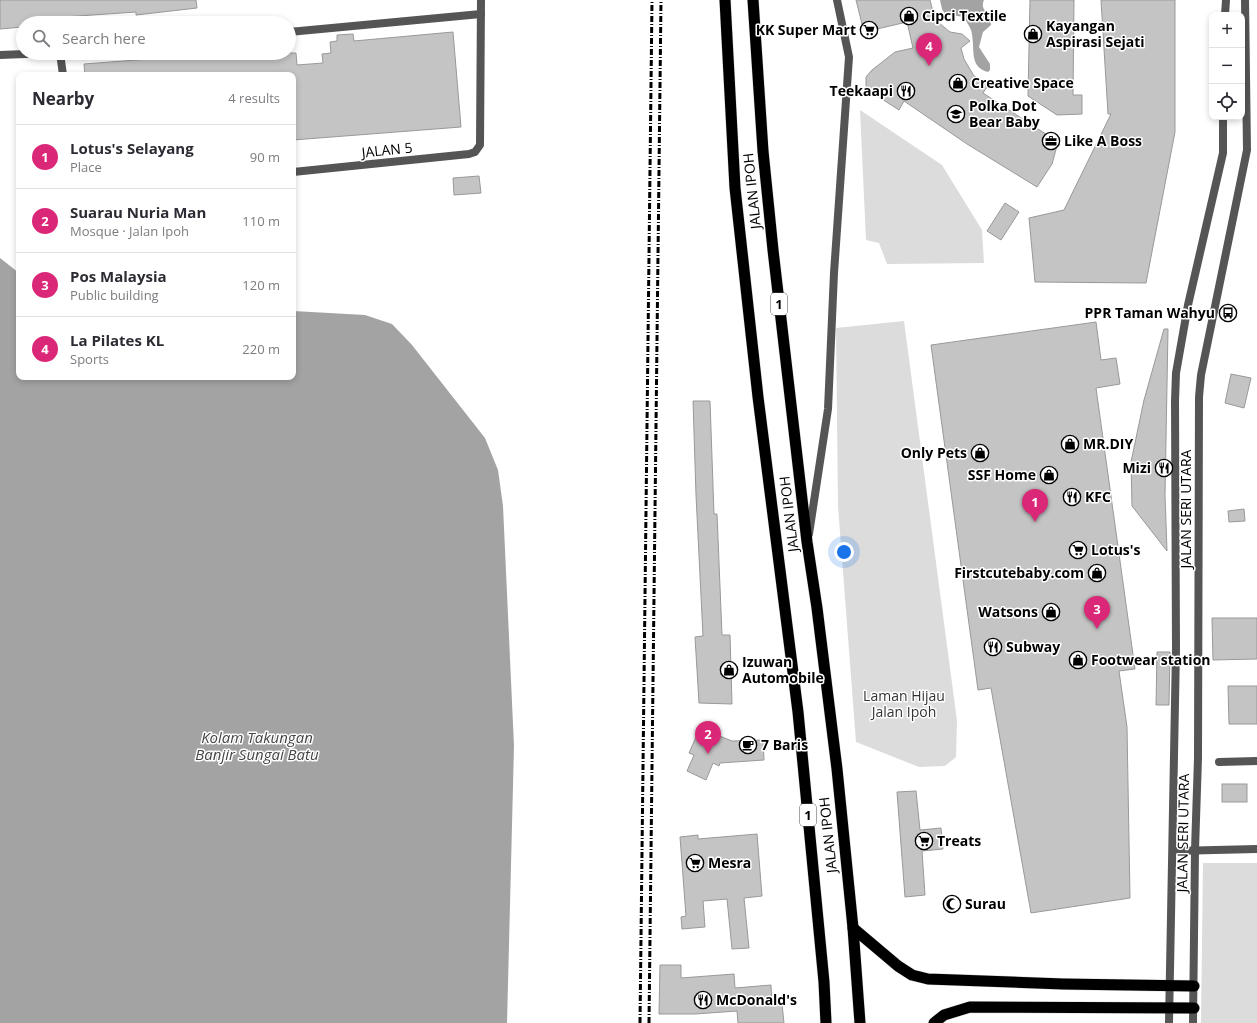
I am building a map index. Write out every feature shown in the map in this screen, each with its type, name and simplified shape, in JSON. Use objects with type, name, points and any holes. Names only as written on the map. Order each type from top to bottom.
[{"type":"highway","name":"JALAN IPOH","points":[[725,0],[735,188],[758,397],[798,712],[824,982],[826,1023]]},
{"type":"highway","name":"JALAN IPOH","points":[[753,0],[763,152],[807,542],[817,608],[837,769],[853,928],[860,1023]]},
{"type":"highway","points":[[853,928],[898,966],[912,975],[928,979],[1063,984],[1194,986]]},
{"type":"highway","points":[[934,1023],[944,1015],[970,1008],[1194,1008]]},
{"type":"street","points":[[296,31],[480,14],[481,0]]},
{"type":"street","points":[[807,542],[828,409],[834,273],[850,57],[837,0]]},
{"type":"street","points":[[1225,12],[1226,0]]},
{"type":"street","name":"JALAN SERI UTARA","points":[[1194,1023],[1195,850],[1198,758],[1199,397],[1201,375],[1247,150],[1245,0]]},
{"type":"street","name":"JALAN 5","points":[[296,172],[469,154],[475,152],[480,145],[480,14]]},
{"type":"street","points":[[0,55],[16,54]]},
{"type":"street","points":[[61,60],[62,72]]},
{"type":"street","name":"JALAN SERI UTARA","points":[[1169,1023],[1176,649],[1174,416],[1176,372],[1188,305],[1222,153],[1223,120]]},
{"type":"street","points":[[1219,762],[1257,761]]},
{"type":"street","points":[[1172,851],[1257,850]]},
{"type":"green space","points":[[860,110],[942,165],[982,230],[984,263],[887,264],[879,243],[866,240]]},
{"type":"green space","name":"Laman Hijau Jalan Ipoh","points":[[904,321],[957,721],[956,757],[945,766],[919,767],[856,742],[838,506],[836,328]]},
{"type":"green space","points":[[1203,863],[1257,863],[1257,1023],[1201,1023]]},
{"type":"water","points":[[940,0],[984,0],[983,8],[990,18],[991,25],[983,32],[979,47],[990,64],[990,70],[988,72],[982,70],[975,62],[972,33],[964,17],[945,14]]},
{"type":"water","name":"Kolam Takungan Banjir Sungai Batu","points":[[0,258],[16,271],[16,380],[296,380],[296,311],[365,315],[392,324],[412,345],[485,438],[498,470],[503,506],[514,746],[507,1023],[0,1023]]},
{"type":"building","points":[[0,0],[196,0],[197,8],[136,15],[136,12],[78,16],[16,16],[16,28],[0,29]]},
{"type":"building","points":[[856,0],[930,0],[939,23],[950,32],[962,34],[970,41],[961,48],[964,59],[974,76],[989,84],[983,93],[1058,142],[1052,164],[1037,187],[967,144],[904,101],[899,110],[874,94],[866,86],[866,77],[872,70],[895,52],[913,48],[907,22],[864,32]]},
{"type":"building","points":[[1030,0],[1074,0],[1073,95],[1082,95],[1082,114],[1057,115],[1028,96]]},
{"type":"building","points":[[1101,0],[1175,0],[1175,132],[1146,283],[1035,282],[1029,218],[1064,210],[1111,114],[1108,114]]},
{"type":"building","points":[[453,32],[461,127],[296,140],[296,72],[85,72],[84,64],[136,60],[296,60],[296,53],[297,65],[323,63],[322,54],[331,53],[330,42],[337,41],[337,35],[353,34],[354,41]]},
{"type":"building","points":[[479,176],[481,193],[454,195],[453,178]]},
{"type":"building","points":[[1005,203],[1019,212],[1001,240],[987,231]]},
{"type":"building","points":[[1096,322],[1101,360],[1116,358],[1120,384],[1096,388],[1135,669],[1119,671],[1127,727],[1130,898],[1031,913],[991,688],[978,690],[931,345]]},
{"type":"building","points":[[1164,329],[1168,329],[1165,495],[1167,551],[1132,506],[1131,462],[1144,400]]},
{"type":"building","points":[[1231,374],[1251,378],[1244,408],[1225,403]]},
{"type":"building","points":[[693,401],[710,401],[714,514],[717,514],[722,635],[730,635],[732,704],[699,703],[695,637],[703,636]]},
{"type":"building","points":[[1244,509],[1245,521],[1229,522],[1228,511]]},
{"type":"building","points":[[1212,618],[1257,618],[1257,659],[1213,660]]},
{"type":"building","points":[[1157,652],[1170,652],[1169,705],[1156,705]]},
{"type":"building","points":[[1228,686],[1257,686],[1257,724],[1229,724]]},
{"type":"building","points":[[700,728],[732,741],[763,740],[764,760],[720,763],[719,766],[713,763],[706,780],[687,771],[694,755],[689,753]]},
{"type":"building","points":[[1222,784],[1247,784],[1247,802],[1222,802]]},
{"type":"building","points":[[916,791],[920,830],[941,828],[943,849],[922,851],[925,895],[905,897],[897,792]]},
{"type":"building","points":[[757,834],[762,896],[744,898],[749,948],[732,949],[727,899],[703,901],[705,927],[682,929],[681,917],[686,916],[680,837],[698,835],[698,839]]},
{"type":"building","points":[[660,965],[681,965],[681,978],[734,974],[735,988],[771,985],[772,1005],[782,1004],[784,1023],[738,1023],[737,1011],[695,1014],[659,1014]]},
{"type":"railway","points":[[640,1023],[652,0]]},
{"type":"railway","points":[[649,1023],[661,0]]},
{"type":"place","name":"Cipci Textile","points":[[909,16]]},
{"type":"place","name":"KK Super Mart","points":[[869,30]]},
{"type":"place","name":"Kayangan Aspirasi Sejati","points":[[1033,34]]},
{"type":"place","name":"La Pilates KL","points":[[929,66]]},
{"type":"place","name":"Creative Space","points":[[958,83]]},
{"type":"place","name":"Teekaapi","points":[[906,91]]},
{"type":"place","name":"Polka Dot Bear Baby","points":[[956,114]]},
{"type":"place","name":"Like A Boss","points":[[1051,141]]},
{"type":"place","name":"PPR Taman Wahyu","points":[[1228,313]]},
{"type":"place","name":"MR.DIY","points":[[1070,444]]},
{"type":"place","name":"Only Pets","points":[[980,453]]},
{"type":"place","name":"Mizi","points":[[1164,468]]},
{"type":"place","name":"SSF Home","points":[[1049,475]]},
{"type":"place","name":"KFC","points":[[1072,497]]},
{"type":"place","name":"Lotus's Selayang","points":[[1035,522]]},
{"type":"place","name":"Lotus's","points":[[1078,550]]},
{"type":"place","name":"Firstcutebaby.com","points":[[1097,573]]},
{"type":"place","name":"Watsons","points":[[1051,612]]},
{"type":"place","name":"Pos Malaysia","points":[[1097,629]]},
{"type":"place","name":"Subway","points":[[993,647]]},
{"type":"place","name":"Footwear station","points":[[1078,660]]},
{"type":"place","name":"Izuwan Automobile","points":[[729,670]]},
{"type":"place","name":"7 Baris","points":[[748,745]]},
{"type":"place","name":"Suarau Nuria Man","points":[[708,754]]},
{"type":"place","name":"Treats","points":[[924,841]]},
{"type":"place","name":"Mesra","points":[[695,863]]},
{"type":"place","name":"Surau","points":[[952,904]]},
{"type":"place","name":"McDonald's","points":[[703,1000]]}]
